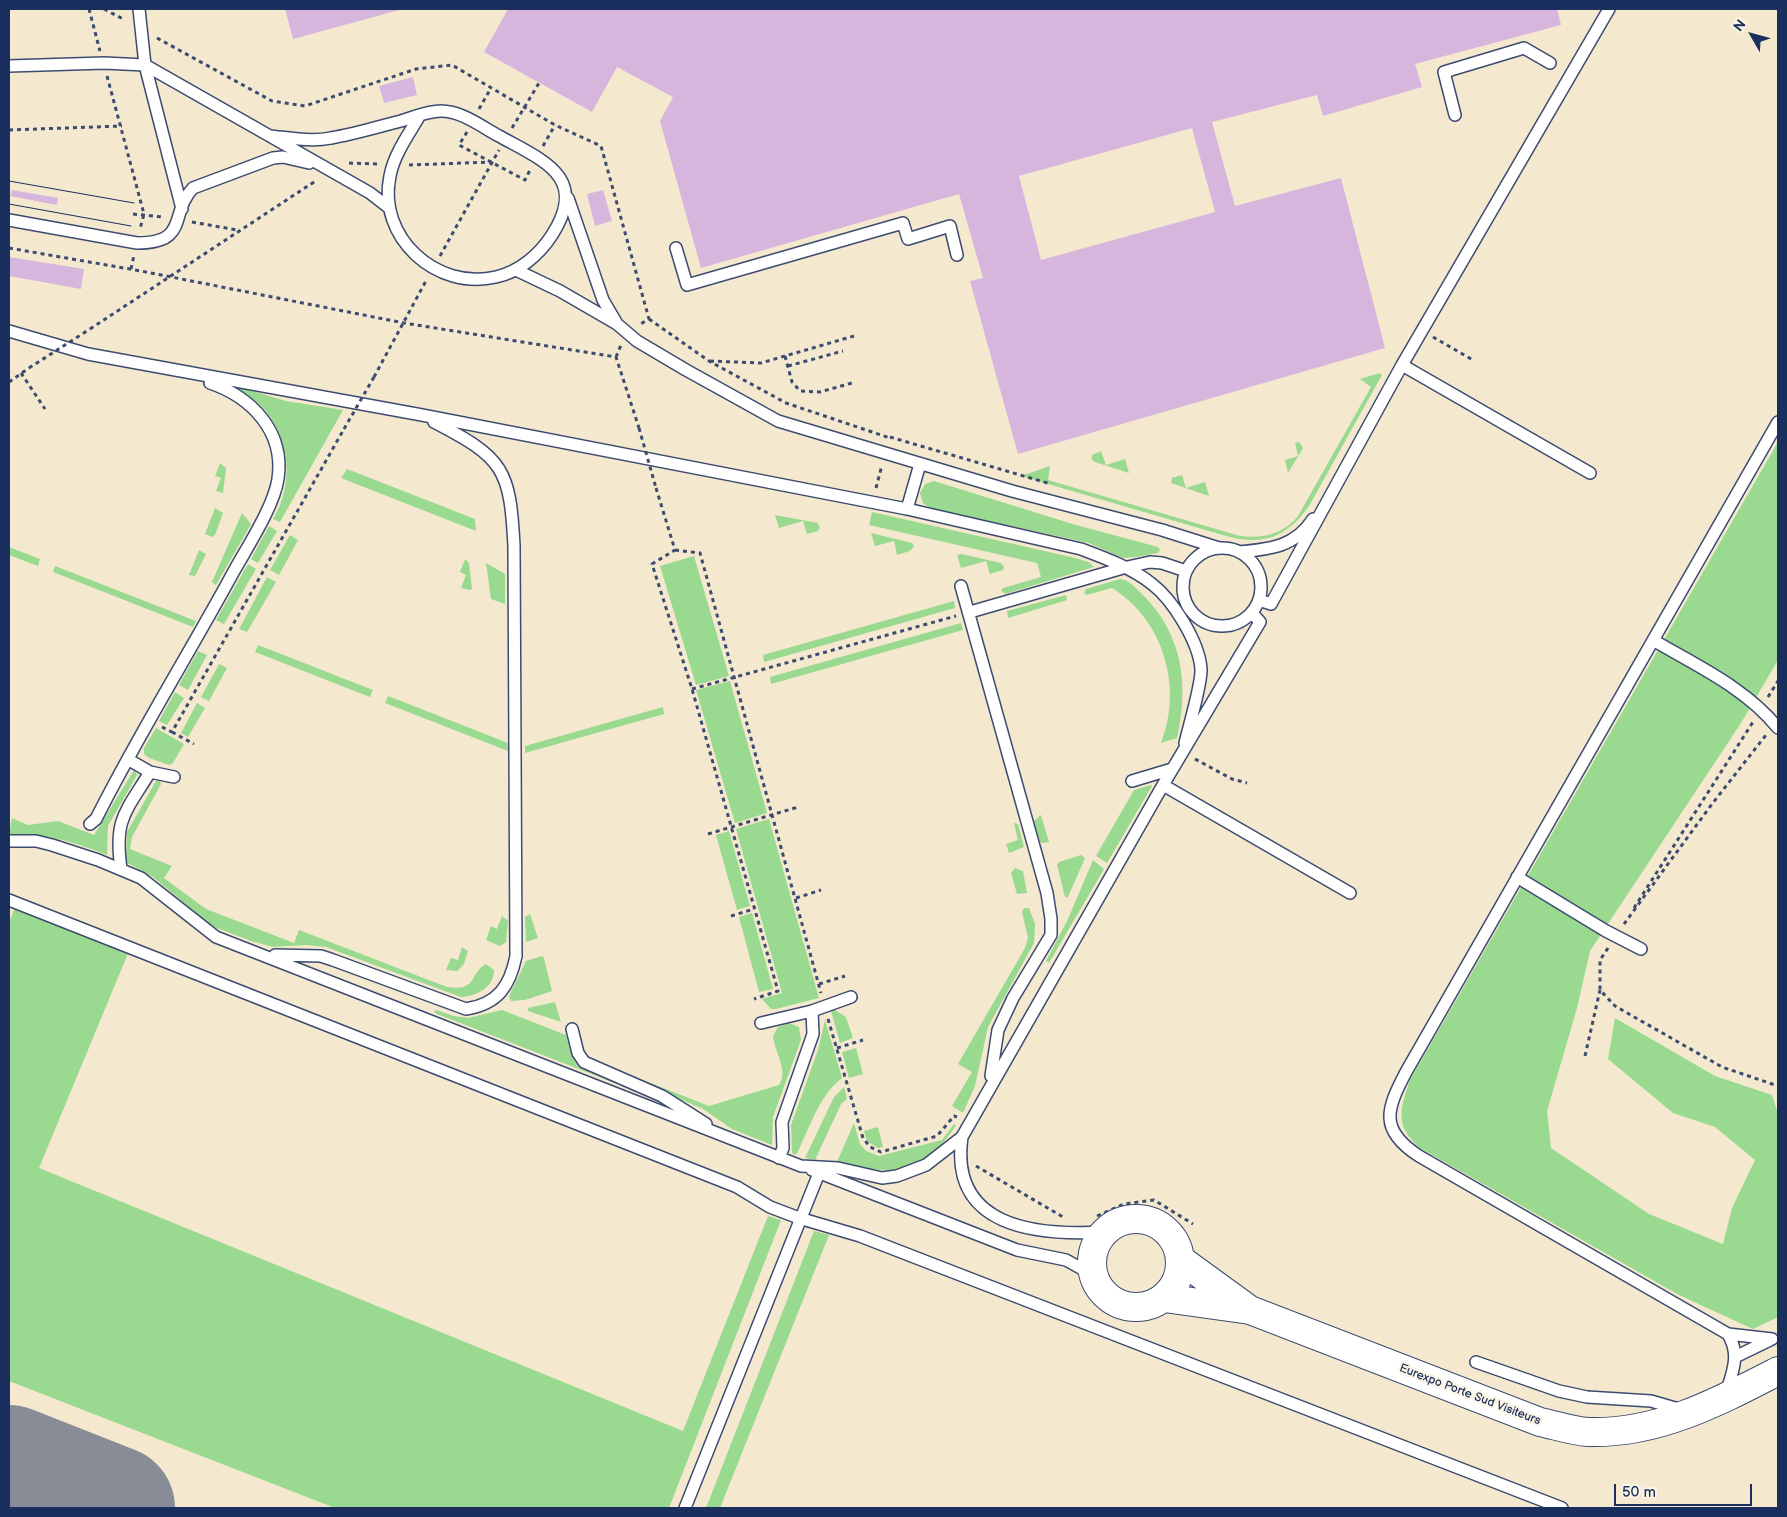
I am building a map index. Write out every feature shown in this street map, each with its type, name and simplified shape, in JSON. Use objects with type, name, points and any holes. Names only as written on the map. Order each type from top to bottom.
[{"type":"street","points":[[1093,1275],[1092,1260],[1098,1225],[1116,1223],[1130,1218],[1145,1219],[1160,1224],[1171,1234],[1178,1246],[1181,1260],[1177,1281],[1164,1298]]},
{"type":"street","name":"Eurexpo Porte Sud Visiteurs","points":[[1181,1260],[1250,1310]]},
{"type":"street","name":"Eurexpo Porte Sud Visiteurs","points":[[1093,1275],[1100,1289],[1110,1299],[1123,1305],[1137,1308],[1151,1305],[1164,1298],[1250,1310],[1540,1422],[1587,1432],[1634,1429],[1694,1412],[1778,1371]]},
{"type":"lane","points":[[139,9],[145,65],[182,210]]},
{"type":"lane","points":[[801,1166],[838,1168],[882,1178],[897,1176],[926,1165],[962,1136],[1172,769],[1260,622],[1265,602],[1339,480],[1402,365],[1609,9]]},
{"type":"lane","points":[[1455,115],[1444,72],[1524,48],[1550,63]]},
{"type":"lane","points":[[9,66],[104,63],[145,65],[370,193],[388,207]]},
{"type":"lane","points":[[270,136],[308,140],[329,139],[420,115],[442,111],[456,113],[550,165],[558,174],[603,300],[617,324]]},
{"type":"lane","points":[[420,115],[393,165],[390,176],[388,207],[400,237],[416,255],[433,268],[459,278],[488,279],[516,270],[540,252],[548,241],[561,219],[566,194]]},
{"type":"lane","points":[[9,220],[137,243],[154,243],[169,235],[176,228],[182,210],[193,188],[273,158],[298,159],[332,171]]},
{"type":"lane","points":[[676,248],[686,285],[903,224],[908,239],[950,226],[957,255]]},
{"type":"lane","points":[[516,270],[560,291],[617,324],[626,332],[686,370],[778,421],[1012,491],[1162,530],[1219,548],[1240,552],[1276,548],[1299,536],[1310,524],[1339,480]]},
{"type":"lane","points":[[9,331],[88,354],[176,372],[422,415],[907,509],[1081,549],[1123,568],[1152,584],[1165,597],[1192,637],[1201,669],[1183,752]]},
{"type":"lane","points":[[1402,365],[1590,473]]},
{"type":"lane","points":[[90,824],[96,820],[265,514],[278,480],[278,453],[270,430],[254,407],[229,389],[176,372]]},
{"type":"lane","points":[[266,955],[321,956],[466,1009],[480,1007],[500,994],[512,972],[516,947],[514,546],[511,502],[503,474],[483,451],[464,438],[422,415]]},
{"type":"lane","points":[[1775,1338],[1728,1334],[1419,1156],[1402,1145],[1394,1136],[1390,1116],[1394,1093],[1778,422]]},
{"type":"lane","points":[[907,509],[920,464]]},
{"type":"lane","points":[[1162,530],[1200,554]]},
{"type":"lane","points":[[1219,548],[1200,554],[1186,571],[1183,584],[1184,596],[1188,607],[1196,617],[1206,623],[1218,626],[1231,626],[1242,621],[1265,602]]},
{"type":"lane","points":[[1240,552],[1249,558],[1260,577],[1265,602]]},
{"type":"lane","points":[[970,612],[1123,568],[1156,563],[1186,571]]},
{"type":"lane","points":[[961,586],[970,612],[1047,893],[1051,919],[1050,935],[1013,998],[998,1030],[990,1085]]},
{"type":"lane","points":[[1252,613],[1260,622]]},
{"type":"lane","points":[[1653,640],[1737,690],[1761,709],[1777,726]]},
{"type":"lane","points":[[129,760],[150,772],[174,777]]},
{"type":"lane","points":[[1132,781],[1172,769]]},
{"type":"lane","points":[[121,869],[117,843],[120,824],[150,772]]},
{"type":"lane","points":[[1163,785],[1350,893]]},
{"type":"lane","points":[[9,841],[36,841],[121,869],[152,885],[206,931],[729,1139],[1017,1250],[1066,1260],[1093,1275]]},
{"type":"lane","points":[[1517,877],[1641,949]]},
{"type":"lane","points":[[9,900],[737,1187],[770,1207],[870,1239],[1562,1508]]},
{"type":"lane","points":[[761,1023],[826,1008],[851,997]]},
{"type":"lane","points":[[779,1158],[782,1148],[782,1122],[813,1034],[812,1011]]},
{"type":"lane","points":[[572,1029],[578,1053],[584,1062],[662,1096],[729,1139]]},
{"type":"lane","points":[[962,1136],[959,1158],[962,1179],[968,1192],[983,1209],[996,1217],[1024,1226],[1060,1234],[1098,1225]]},
{"type":"lane","points":[[685,1508],[818,1173]]},
{"type":"lane","points":[[1726,1398],[1736,1362],[1734,1343],[1728,1334]]},
{"type":"lane","points":[[1735,1357],[1775,1338]]},
{"type":"lane","points":[[1476,1362],[1559,1391],[1587,1396],[1651,1401],[1694,1412]]},
{"type":"path","points":[[88,9],[122,126],[144,214],[131,269]]},
{"type":"path","points":[[104,9],[272,101],[304,106],[416,69],[452,65],[555,125],[601,146],[649,319],[626,332],[616,357],[675,550]]},
{"type":"path","points":[[172,732],[374,377],[505,140],[539,83]]},
{"type":"path","points":[[9,130],[122,126]]},
{"type":"path","points":[[9,382],[166,276],[332,171]]},
{"type":"path","points":[[9,248],[131,269],[404,323],[616,357]]},
{"type":"path","points":[[1422,331],[1473,360]]},
{"type":"path","points":[[709,361],[761,363],[854,336]]},
{"type":"path","points":[[788,366],[843,351]]},
{"type":"path","points":[[785,356],[792,382],[800,391],[820,392],[852,383]]},
{"type":"path","points":[[21,373],[44,409]]},
{"type":"path","points":[[890,437],[1059,486]]},
{"type":"path","points":[[754,999],[778,991],[692,689],[652,564],[675,550],[700,553],[836,1048],[863,1138],[875,1151],[881,1152],[937,1136],[954,1116],[969,1124]]},
{"type":"path","points":[[692,689],[970,612]]},
{"type":"path","points":[[1585,1056],[1600,990],[1600,960],[1778,680]]},
{"type":"path","points":[[150,721],[194,744]]},
{"type":"path","points":[[1616,936],[1755,747],[1777,726]]},
{"type":"path","points":[[1183,752],[1232,779],[1246,783]]},
{"type":"path","points":[[708,834],[798,807]]},
{"type":"path","points":[[796,898],[821,890]]},
{"type":"path","points":[[731,916],[754,909]]},
{"type":"path","points":[[819,984],[845,976]]},
{"type":"path","points":[[1600,990],[1615,1006],[1722,1068],[1778,1086]]},
{"type":"path","points":[[836,1048],[863,1040]]},
{"type":"path","points":[[975,1158],[975,1166],[1064,1218]]},
{"type":"path","points":[[1098,1225],[1098,1216],[1124,1204],[1154,1200],[1193,1224]]},
{"type":"green space","points":[[1380,373],[1382,375],[1309,506],[1292,525],[1274,536],[1252,540],[1226,536],[1021,476],[1050,466],[1048,480],[1240,536],[1256,537],[1272,534],[1286,527],[1298,516],[1371,387],[1360,379]]},
{"type":"green space","points":[[235,386],[286,401],[343,410],[280,522],[273,519],[280,506],[284,491],[286,462],[284,447],[272,419],[262,407]]},
{"type":"green space","points":[[1299,442],[1303,448],[1288,473],[1285,460],[1298,456],[1295,443]]},
{"type":"green space","points":[[1778,442],[1778,660],[1741,723],[1590,951],[1577,1008],[1547,1111],[1551,1148],[1649,1214],[1723,1244],[1732,1208],[1755,1160],[1715,1127],[1673,1113],[1608,1059],[1615,1018],[1715,1076],[1772,1095],[1778,1114],[1778,1317],[1753,1329],[1679,1295],[1420,1148],[1406,1132],[1403,1124],[1402,1109],[1410,1080]]},
{"type":"green space","points":[[1101,451],[1106,465],[1125,459],[1129,473],[1095,462],[1092,460],[1092,455]]},
{"type":"green space","points":[[220,463],[226,468],[223,493],[216,491],[221,478],[215,476]]},
{"type":"green space","points":[[347,469],[475,519],[476,531],[341,478]]},
{"type":"green space","points":[[1182,475],[1186,488],[1205,482],[1209,496],[1171,483],[1172,478]]},
{"type":"green space","points":[[934,481],[1076,525],[1158,547],[1160,550],[1158,553],[1123,558],[1089,543],[930,508],[923,503],[920,493],[925,484]]},
{"type":"green space","points":[[215,508],[223,513],[215,535],[212,537],[205,534]]},
{"type":"green space","points":[[872,512],[1071,557],[1089,562],[1094,567],[1005,594],[1001,590],[1003,588],[1041,577],[1037,563],[869,525]]},
{"type":"green space","points":[[242,513],[251,524],[216,585],[212,582]]},
{"type":"green space","points":[[775,515],[818,523],[820,528],[818,531],[807,534],[803,521],[779,528]]},
{"type":"green space","points":[[269,526],[277,531],[258,563],[251,559]]},
{"type":"green space","points":[[871,533],[912,543],[914,546],[910,551],[897,555],[894,541],[875,546]]},
{"type":"green space","points":[[290,535],[298,540],[279,575],[270,570]]},
{"type":"green space","points":[[9,547],[40,559],[38,566],[9,555]]},
{"type":"green space","points":[[199,550],[206,554],[195,576],[189,575]]},
{"type":"green space","points":[[961,554],[1001,563],[1004,567],[1003,570],[990,574],[986,561],[961,568],[957,555]]},
{"type":"green space","points":[[694,556],[729,676],[696,685],[660,566]]},
{"type":"green space","points":[[465,559],[469,563],[472,589],[470,590],[461,588],[466,575],[460,572]]},
{"type":"green space","points":[[486,563],[505,574],[505,604],[491,599]]},
{"type":"green space","points":[[248,564],[256,569],[224,624],[216,620]]},
{"type":"green space","points":[[55,566],[196,621],[193,627],[53,572]]},
{"type":"green space","points":[[267,577],[276,582],[247,632],[239,629]]},
{"type":"green space","points":[[1120,579],[1132,584],[1156,609],[1174,643],[1179,661],[1182,699],[1177,738],[1161,743],[1167,722],[1170,700],[1169,678],[1164,657],[1156,637],[1145,618],[1130,602],[1112,588],[1087,595],[1084,593],[1086,589]]},
{"type":"green space","points":[[1066,595],[1067,600],[1008,618],[1007,611]]},
{"type":"green space","points":[[954,601],[955,608],[764,662],[763,655]]},
{"type":"green space","points":[[961,623],[963,630],[771,684],[770,677]]},
{"type":"green space","points":[[258,645],[373,690],[370,697],[255,652]]},
{"type":"green space","points":[[198,651],[207,655],[188,690],[179,685]]},
{"type":"green space","points":[[219,664],[227,668],[209,701],[201,697]]},
{"type":"green space","points":[[730,681],[767,813],[735,823],[696,690]]},
{"type":"green space","points":[[175,692],[184,698],[167,725],[159,721]]},
{"type":"green space","points":[[388,696],[508,743],[508,751],[385,703]]},
{"type":"green space","points":[[197,703],[205,708],[188,737],[181,733]]},
{"type":"green space","points":[[663,707],[664,714],[525,753],[525,746]]},
{"type":"green space","points":[[156,728],[184,744],[173,763],[169,765],[149,758],[144,754],[144,748]]},
{"type":"green space","points":[[134,770],[137,775],[108,826],[107,855],[59,839],[9,834],[12,818],[28,825],[58,821],[94,835]]},
{"type":"green space","points":[[159,780],[161,784],[132,837],[130,849],[172,866],[164,878],[206,909],[294,943],[299,930],[447,987],[464,987],[472,981],[477,972],[486,964],[494,970],[491,982],[478,993],[461,997],[326,947],[307,945],[273,947],[212,926],[153,877],[126,862],[127,832],[156,781]]},
{"type":"green space","points":[[1151,785],[1107,863],[1096,856],[1134,790]]},
{"type":"green space","points":[[1041,815],[1049,842],[1040,842],[1034,821]]},
{"type":"green space","points":[[769,819],[819,998],[776,1009],[771,1009],[762,999],[782,993],[736,829]]},
{"type":"green space","points":[[1014,823],[1018,824],[1024,847],[1009,853],[1006,844],[1018,840]]},
{"type":"green space","points":[[729,831],[750,906],[737,910],[716,835]]},
{"type":"green space","points":[[1081,855],[1085,858],[1068,897],[1065,897],[1057,865],[1059,862]]},
{"type":"green space","points":[[1093,860],[1104,869],[1049,963],[1046,961],[1068,919]]},
{"type":"green space","points":[[1015,868],[1023,871],[1027,893],[1017,894],[1011,873]]},
{"type":"green space","points":[[15,907],[129,951],[39,1168],[683,1431],[768,1216],[781,1220],[669,1508],[335,1508],[9,1381],[9,923]]},
{"type":"green space","points":[[1024,908],[1029,908],[1035,924],[1034,943],[988,1027],[975,1086],[963,1113],[952,1106],[972,1072],[958,1064],[1025,948],[1028,938],[1022,912]]},
{"type":"green space","points":[[752,913],[773,989],[759,992],[739,917]]},
{"type":"green space","points":[[530,914],[538,938],[526,942],[525,917]]},
{"type":"green space","points":[[502,916],[508,921],[506,942],[500,946],[486,940],[491,926],[497,929]]},
{"type":"green space","points":[[462,947],[468,951],[464,964],[457,971],[446,970],[451,958],[458,960]]},
{"type":"green space","points":[[542,956],[552,991],[525,1000],[511,1001],[509,996],[526,961]]},
{"type":"green space","points":[[555,1002],[561,1022],[528,1011],[528,1008]]},
{"type":"green space","points":[[436,1010],[468,1018],[502,1010],[566,1035],[572,1057],[578,1067],[651,1097],[437,1014],[434,1012]]},
{"type":"green space","points":[[835,1010],[846,1017],[853,1038],[840,1043],[831,1011]]},
{"type":"green space","points":[[825,1020],[842,1078],[834,1085],[821,1103],[796,1155],[792,1153],[791,1125],[818,1050]]},
{"type":"green space","points":[[789,1023],[799,1027],[801,1040],[773,1117],[772,1145],[732,1129],[703,1109],[592,1060],[709,1106],[779,1085],[782,1079],[782,1067],[773,1036],[778,1027]]},
{"type":"green space","points":[[856,1048],[863,1074],[849,1078],[842,1052]]},
{"type":"green space","points":[[844,1087],[847,1099],[841,1104],[815,1160],[805,1158],[834,1097]]},
{"type":"green space","points":[[854,1123],[860,1144],[866,1151],[879,1156],[942,1140],[954,1124],[956,1125],[944,1142],[918,1163],[890,1170],[856,1167],[837,1162]]},
{"type":"green space","points":[[878,1127],[883,1147],[878,1148],[867,1141],[864,1131]]},
{"type":"green space","points":[[814,1231],[829,1235],[720,1508],[706,1508]]},
{"type":"building","points":[[285,9],[403,9],[293,39]]},
{"type":"building","points":[[508,9],[1557,9],[1561,25],[1415,64],[1422,87],[1323,116],[1317,95],[1212,122],[1235,206],[1341,178],[1385,348],[1018,454],[970,281],[983,278],[959,194],[701,268],[660,121],[673,97],[617,67],[592,112],[484,52]],"holes":[[[1192,128],[1215,212],[1041,260],[1019,176]]]},
{"type":"building","points":[[413,77],[417,95],[384,103],[379,86]]},
{"type":"building","points":[[12,190],[58,198],[57,205],[10,196]]},
{"type":"building","points":[[603,190],[612,221],[595,226],[587,194]]},
{"type":"building","points":[[9,257],[84,269],[81,289],[9,276]]},
{"type":"runway","points":[[9,1467],[113,1508]]},
{"type":"tram line","points":[[9,181],[134,203]]},
{"type":"tram line","points":[[9,204],[131,226]]}]
